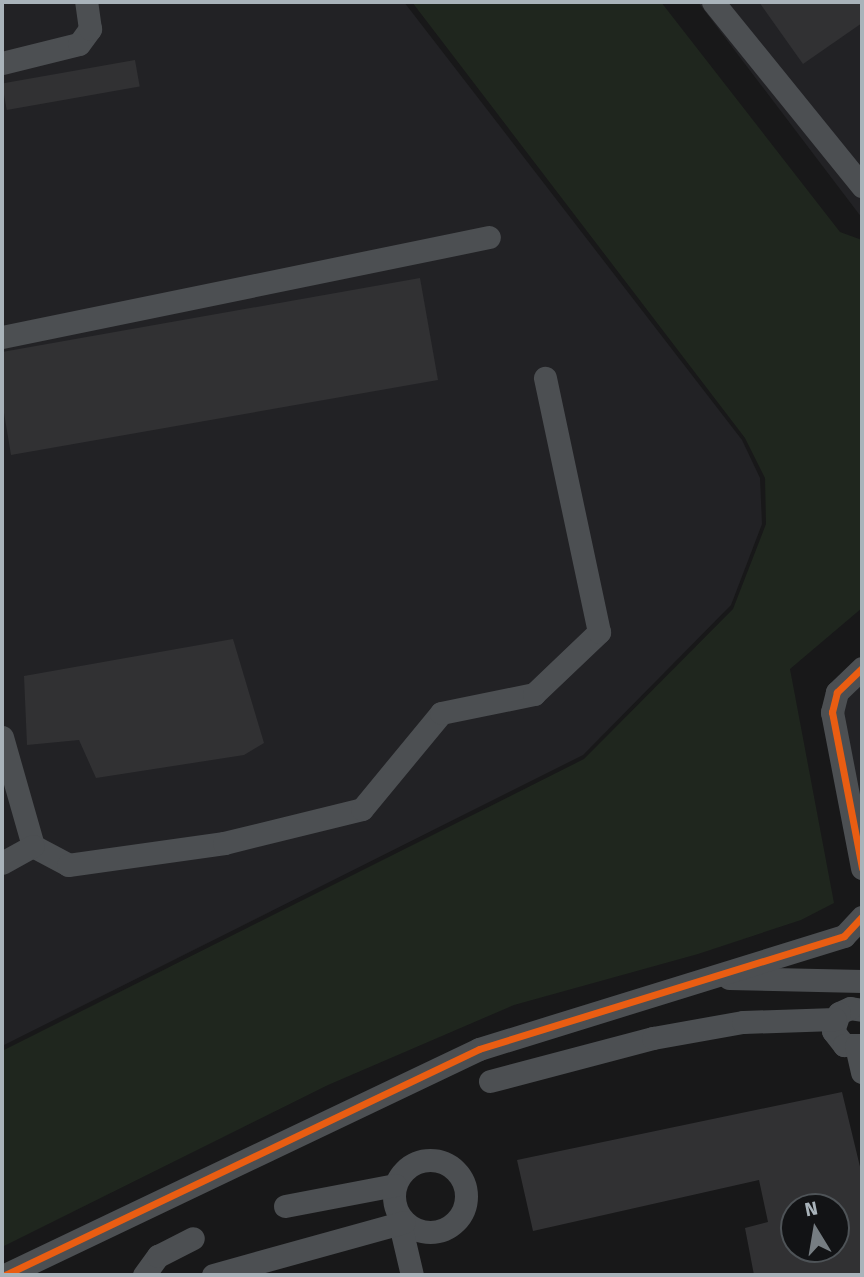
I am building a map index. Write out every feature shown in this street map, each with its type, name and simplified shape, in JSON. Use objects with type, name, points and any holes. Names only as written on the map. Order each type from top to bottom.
[{"type":"street","points":[[2,63],[79,44],[90,29],[86,2]]},
{"type":"street","points":[[713,2],[862,186]]},
{"type":"street","points":[[2,337],[489,237]]},
{"type":"street","points":[[2,737],[33,846],[68,864],[224,843],[362,809],[441,713],[534,694],[599,632],[545,377]]},
{"type":"street","points":[[862,668],[837,692],[832,712],[862,868]]},
{"type":"street","points":[[2,863],[33,846]]},
{"type":"street","points":[[5,1275],[393,1087],[532,1030],[844,936],[862,919]]},
{"type":"street","points":[[707,977],[862,981]]},
{"type":"street","points":[[829,980],[828,994],[852,1012]]},
{"type":"street","points":[[852,1012],[835,1037],[844,1045],[859,1045],[862,1072]]},
{"type":"street","points":[[490,1081],[653,1038],[743,1022],[852,1012]]},
{"type":"street","points":[[532,1030],[540,1068]]},
{"type":"street","points":[[213,1275],[402,1223],[422,1232],[446,1229],[463,1212],[466,1188],[453,1167],[431,1159],[408,1167],[395,1185],[395,1209],[402,1223],[412,1275]]},
{"type":"street","points":[[285,1206],[395,1185]]},
{"type":"street","points":[[145,1275],[158,1256],[193,1238]]},
{"type":"shaded area","points":[[2,2],[404,2],[742,440],[760,478],[762,524],[731,605],[583,755],[2,1046]]},
{"type":"shaded area","points":[[412,2],[661,2],[840,232],[862,240],[862,608],[790,669],[834,903],[801,920],[698,954],[514,1005],[328,1085],[2,1247],[2,1051],[584,759],[733,609],[766,524],[765,478],[745,438]]},
{"type":"shaded area","points":[[698,2],[862,2],[862,218]]},
{"type":"shaded area","points":[[862,673],[862,824],[838,710]]},
{"type":"building","points":[[759,2],[862,2],[862,23],[803,64]]},
{"type":"building","points":[[135,60],[140,87],[7,110],[2,83]]},
{"type":"building","points":[[420,278],[438,380],[11,455],[2,401],[2,352]]},
{"type":"building","points":[[233,639],[264,743],[244,755],[96,778],[79,740],[27,745],[24,676]]},
{"type":"building","points":[[842,1092],[862,1175],[862,1275],[754,1275],[745,1228],[768,1222],[759,1180],[533,1231],[517,1160]]},
{"type":"cycle path","points":[[862,668],[837,692],[832,712],[862,868]]},
{"type":"cycle path","points":[[5,1275],[479,1049],[844,936],[862,917]]}]
